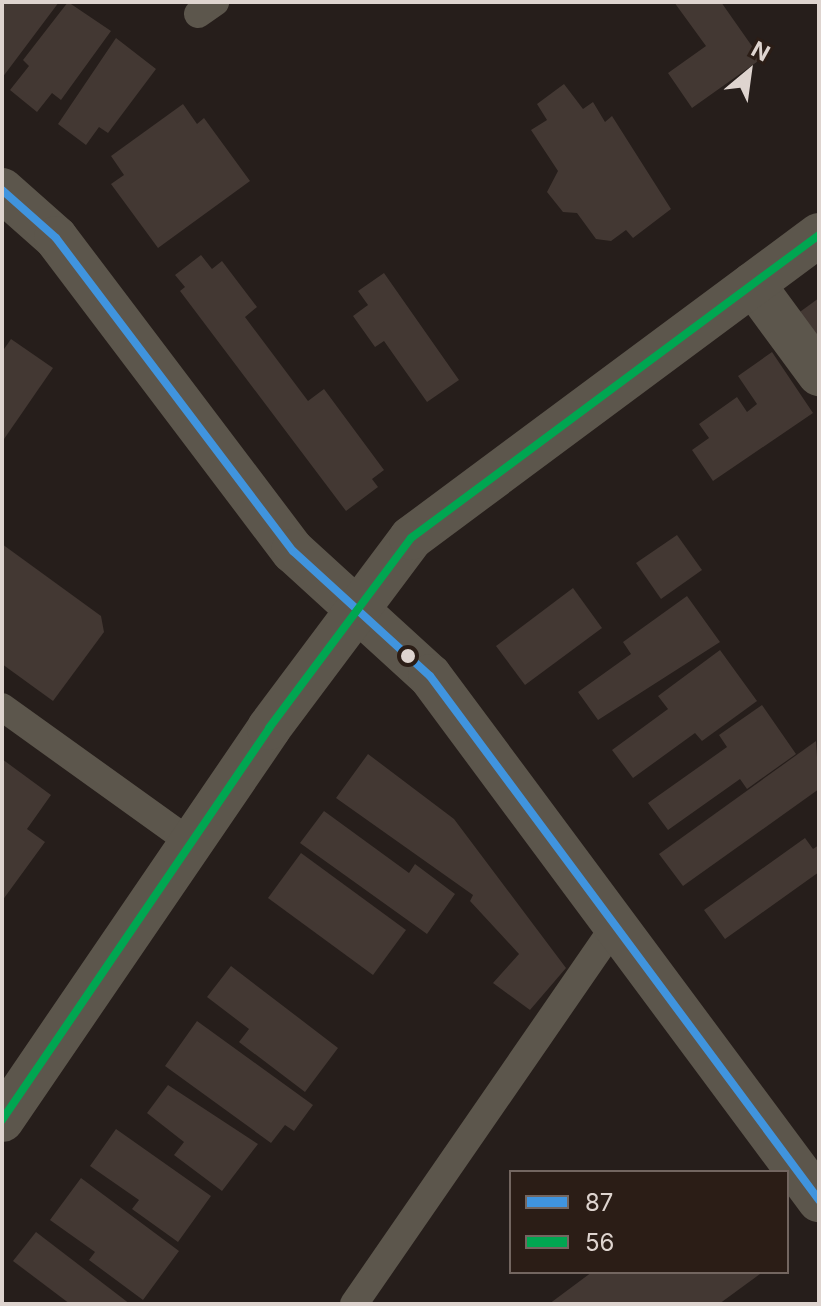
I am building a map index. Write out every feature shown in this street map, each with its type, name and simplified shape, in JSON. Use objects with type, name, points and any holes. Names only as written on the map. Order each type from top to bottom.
[{"type":"street","points":[[6,202],[56,238],[293,551],[356,605],[430,676],[819,1200]]},
{"type":"street","points":[[2,1120],[356,605],[411,538],[819,235]]},
{"type":"street","points":[[753,284],[819,374]]},
{"type":"lane","points":[[2,707],[191,843]]},
{"type":"lane","points":[[354,1304],[615,925]]},
{"type":"building","points":[[2,2],[59,2],[2,78]]},
{"type":"building","points":[[68,2],[111,31],[61,100],[52,93],[37,112],[10,90],[29,66],[23,60]]},
{"type":"building","points":[[674,2],[721,2],[761,59],[692,108],[668,73],[706,46]]},
{"type":"building","points":[[116,38],[156,69],[108,133],[99,127],[86,145],[58,124]]},
{"type":"building","points":[[564,84],[583,109],[593,102],[605,122],[612,116],[671,209],[633,238],[626,230],[611,241],[596,239],[577,213],[563,212],[547,192],[558,171],[531,130],[547,120],[537,104]]},
{"type":"building","points":[[183,104],[197,124],[204,118],[250,181],[158,248],[111,184],[124,175],[111,156]]},
{"type":"building","points":[[201,255],[212,269],[222,261],[257,307],[245,317],[308,401],[324,389],[384,470],[372,479],[378,487],[346,511],[180,291],[185,287],[175,275]]},
{"type":"building","points":[[384,273],[459,380],[427,402],[384,341],[375,347],[353,316],[368,305],[358,291]]},
{"type":"building","points":[[819,298],[819,344],[797,314]]},
{"type":"building","points":[[11,339],[53,368],[2,442],[2,352]]},
{"type":"building","points":[[772,352],[813,413],[713,481],[692,450],[709,438],[699,424],[737,397],[747,412],[757,404],[738,376]]},
{"type":"building","points":[[677,535],[702,570],[661,599],[636,563]]},
{"type":"building","points":[[2,544],[101,616],[104,632],[53,701],[2,664]]},
{"type":"building","points":[[573,588],[602,628],[525,685],[496,646]]},
{"type":"building","points":[[687,596],[720,642],[598,720],[578,692],[631,654],[623,642]]},
{"type":"building","points":[[720,650],[757,701],[702,741],[695,733],[633,778],[612,750],[668,709],[658,696]]},
{"type":"building","points":[[762,705],[796,754],[747,789],[740,779],[668,830],[648,803],[727,747],[719,735]]},
{"type":"building","points":[[816,741],[819,789],[683,886],[659,854]]},
{"type":"building","points":[[368,754],[454,819],[566,968],[530,1010],[493,983],[519,954],[470,901],[473,895],[336,798]]},
{"type":"building","points":[[2,759],[51,795],[27,829],[45,842],[2,901]]},
{"type":"building","points":[[324,811],[409,873],[415,864],[455,894],[427,934],[300,843]]},
{"type":"building","points":[[805,838],[813,849],[819,845],[819,872],[725,939],[704,910]]},
{"type":"building","points":[[301,853],[406,930],[373,975],[268,898]]},
{"type":"building","points":[[231,966],[338,1048],[305,1092],[239,1042],[249,1029],[207,997]]},
{"type":"building","points":[[197,1021],[313,1105],[294,1131],[285,1125],[271,1143],[165,1066]]},
{"type":"building","points":[[168,1085],[258,1144],[222,1191],[174,1155],[184,1142],[147,1113]]},
{"type":"building","points":[[116,1129],[211,1196],[178,1242],[132,1209],[139,1200],[90,1166]]},
{"type":"building","points":[[81,1178],[179,1251],[143,1300],[89,1260],[95,1252],[50,1220]]},
{"type":"building","points":[[36,1232],[130,1304],[70,1304],[13,1261]]},
{"type":"building","points":[[589,1274],[760,1274],[719,1304],[549,1304]]},
{"type":"transit line","name":"87","points":[[2,190],[56,238],[293,551],[430,676],[819,1200]]},
{"type":"transit line","name":"56","points":[[2,1120],[269,728],[411,538],[819,235]]}]
